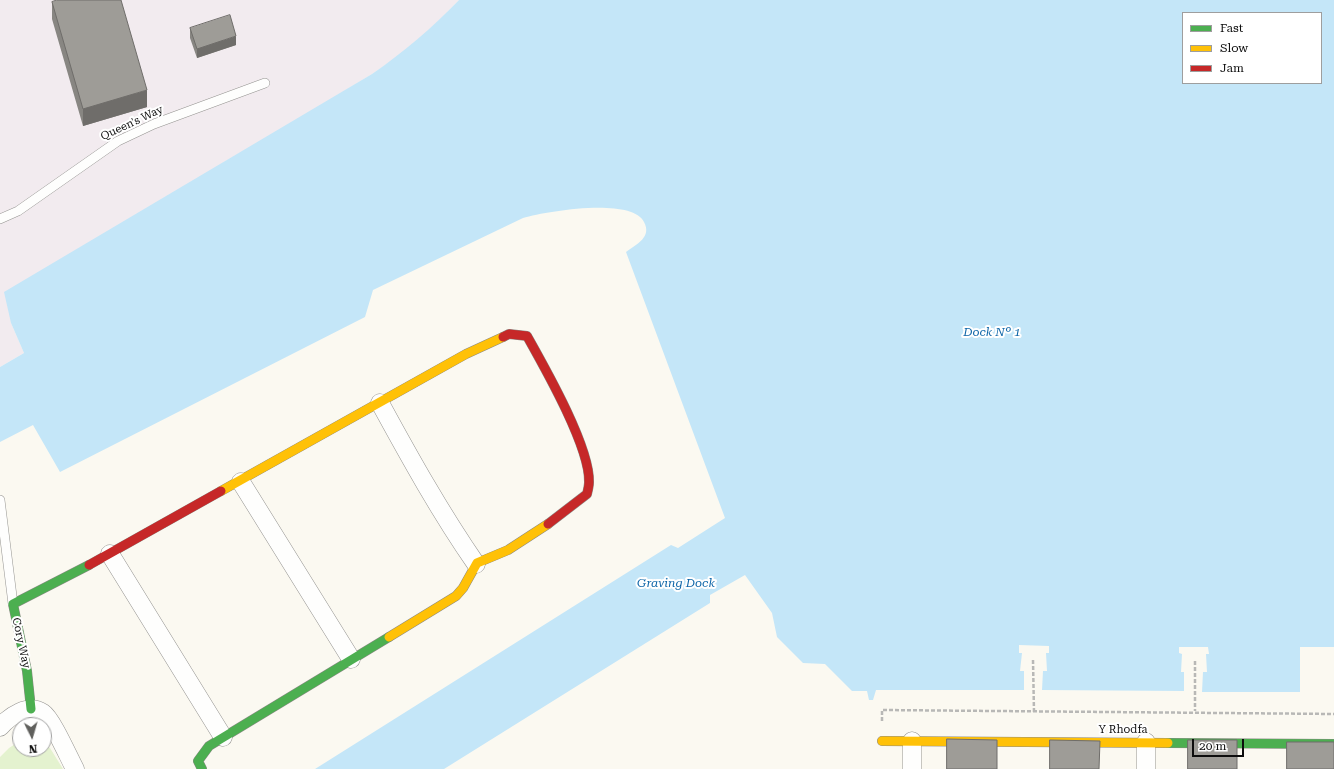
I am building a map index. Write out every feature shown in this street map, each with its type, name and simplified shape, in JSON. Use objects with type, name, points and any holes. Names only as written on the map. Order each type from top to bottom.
[{"type":"street","points":[[13,604],[110,554],[241,482],[466,354],[509,334],[527,336],[558,392],[579,443],[590,479],[587,494],[566,512],[509,549],[476,564],[462,590],[209,746],[198,761],[202,769]]},
{"type":"street","points":[[380,403],[421,477],[455,534],[476,564]]},
{"type":"street","points":[[241,482],[351,659]]},
{"type":"street","points":[[110,554],[223,737]]},
{"type":"street","name":"Cory Way","points":[[13,604],[27,671],[31,709]]},
{"type":"street","points":[[0,727],[6,719],[17,713],[31,709],[43,713],[50,722],[75,769]]},
{"type":"street","name":"Y Rhodfa","points":[[882,741],[1334,744]]},
{"type":"street","points":[[912,741],[912,769]]},
{"type":"street","points":[[1146,742],[1146,769]]},
{"type":"lane","name":"Queen's Way","points":[[0,219],[18,211],[118,140],[154,124],[265,84]]},
{"type":"lane","name":"Cory Way","points":[[0,500],[13,604]]},
{"type":"path","points":[[1033,660],[1034,712]]},
{"type":"path","points":[[1195,661],[1195,711]]},
{"type":"path","points":[[882,710],[1034,712],[1195,711],[1334,714]]},
{"type":"shaded area","points":[[0,0],[459,0],[426,34],[402,54],[292,123],[224,162],[11,323],[24,353],[0,367]]},
{"type":"green space","points":[[12,746],[12,757],[52,757],[52,751],[63,769],[0,769],[0,757]]},
{"type":"water","name":"Dock Nº 1","points":[[459,0],[1334,0],[1334,647],[1300,647],[1300,692],[1202,692],[1203,672],[1207,672],[1206,654],[1209,654],[1208,647],[1179,647],[1179,653],[1182,654],[1181,672],[1184,672],[1184,691],[1042,690],[1043,671],[1047,671],[1046,653],[1049,653],[1049,646],[1019,645],[1019,653],[1022,653],[1020,671],[1024,671],[1024,690],[876,690],[873,700],[869,700],[867,691],[852,691],[825,664],[803,663],[777,637],[772,613],[745,575],[710,595],[710,603],[444,769],[315,769],[671,545],[678,548],[725,518],[626,252],[639,243],[645,236],[646,227],[644,222],[636,214],[623,210],[607,208],[588,208],[550,212],[523,218],[373,290],[365,317],[60,472],[33,425],[0,442],[0,367],[24,353],[11,323],[4,292],[372,74],[428,30]]},
{"type":"building","points":[[57,0],[121,0],[147,90],[83,109],[52,2]]},
{"type":"building","points":[[230,15],[236,36],[197,49],[190,28]]},
{"type":"building","points":[[947,739],[997,740],[997,769],[947,769]]},
{"type":"building","points":[[1050,740],[1100,741],[1099,769],[1050,769]]},
{"type":"building","points":[[1188,740],[1237,740],[1237,769],[1188,769]]},
{"type":"building","points":[[1287,742],[1334,742],[1334,769],[1287,769]]},
{"type":"traffic: fast","points":[[31,709],[27,671],[13,604],[89,565]]},
{"type":"traffic: fast","points":[[202,769],[198,761],[209,746],[389,637]]},
{"type":"traffic: fast","points":[[1168,743],[1334,744]]},
{"type":"traffic: slow","points":[[221,491],[466,354],[503,337]]},
{"type":"traffic: slow","points":[[389,637],[456,596],[463,588],[477,563],[508,550],[548,524]]},
{"type":"traffic: slow","points":[[882,741],[1168,743]]},
{"type":"traffic: jam","points":[[503,337],[509,334],[527,336],[575,429],[587,467],[589,482],[587,494],[548,524]]},
{"type":"traffic: jam","points":[[89,565],[221,491]]},
{"type":"water label","name":"Graving Dock","points":[[676,583]]}]
